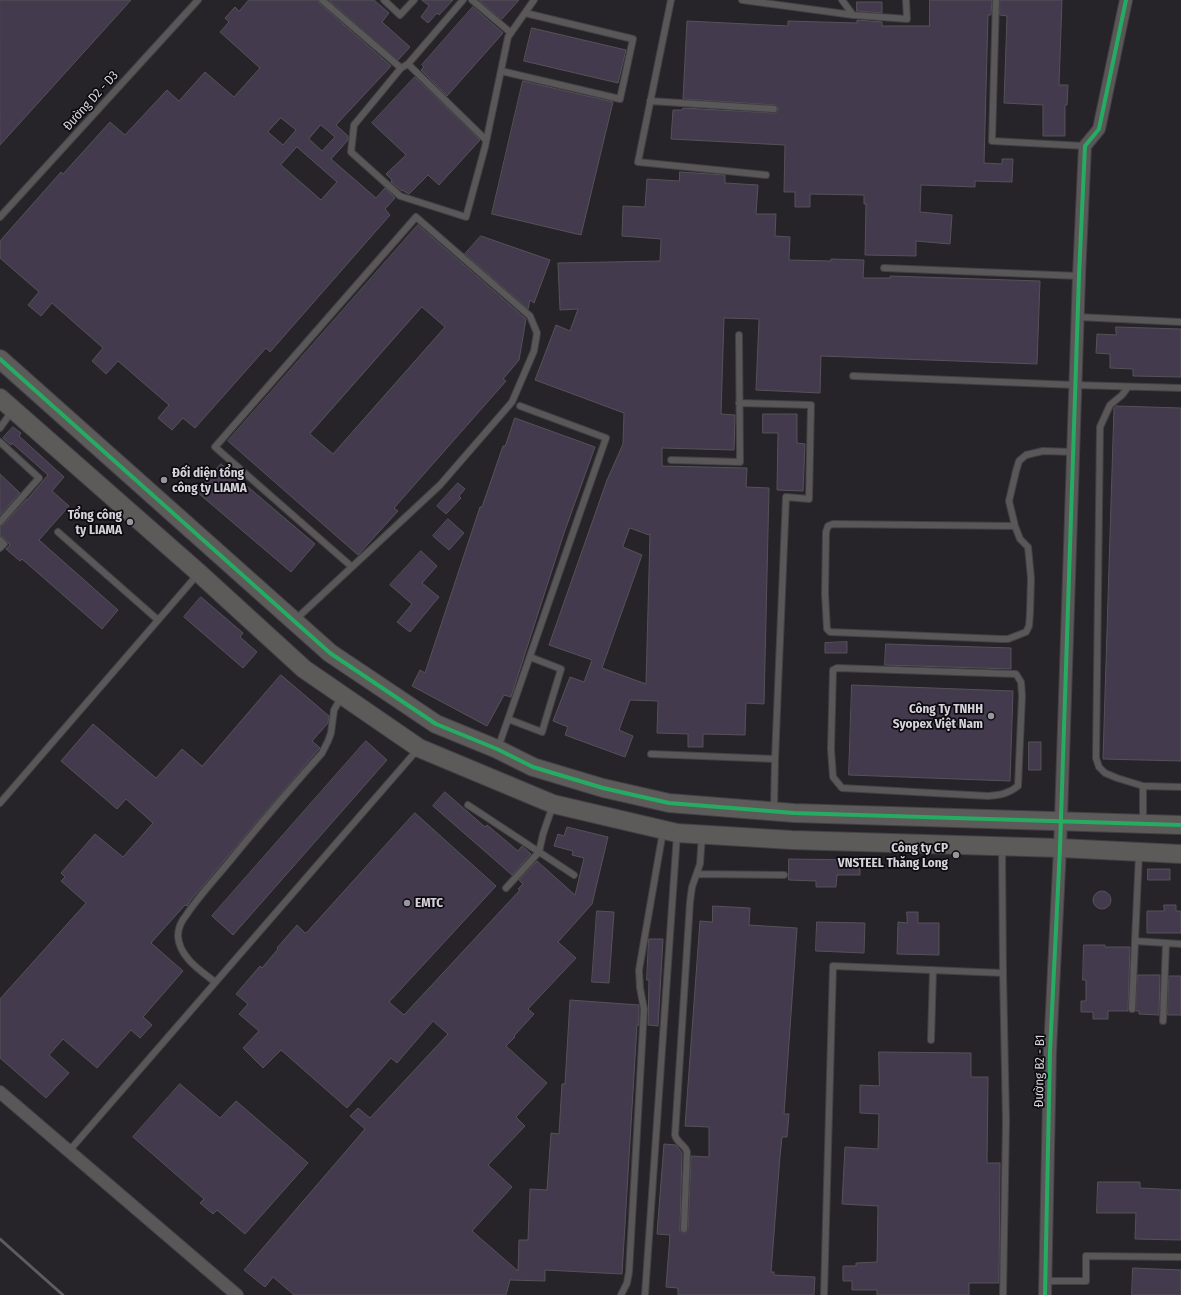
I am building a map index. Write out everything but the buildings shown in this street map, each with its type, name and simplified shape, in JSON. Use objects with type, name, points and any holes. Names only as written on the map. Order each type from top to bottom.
[{"type":"street","points":[[1085,146],[1099,129],[1126,0]]},
{"type":"street","name":"Đường B2 - B1","points":[[1046,1295],[1050,1051],[1060,848],[1075,385],[1085,146]]},
{"type":"street","points":[[0,359],[330,653],[436,724],[533,767],[603,788],[662,802],[802,814],[1181,825]]},
{"type":"street","points":[[0,398],[199,573],[304,669],[419,748],[554,804],[670,832],[792,840],[1060,848],[1181,854]]},
{"type":"street","points":[[0,1092],[237,1295]]},
{"type":"lane","name":"Đường D2 - D3","points":[[0,217],[198,0]]},
{"type":"lane","points":[[322,0],[401,68]]},
{"type":"lane","points":[[384,0],[400,16],[414,0]]},
{"type":"lane","points":[[463,0],[408,64],[401,68],[354,125],[351,152],[400,196],[466,217],[486,140],[508,37],[534,0]]},
{"type":"lane","points":[[472,0],[511,33]]},
{"type":"lane","points":[[671,0],[638,162],[766,175]]},
{"type":"lane","points":[[742,0],[853,16],[907,19],[906,0]]},
{"type":"lane","points":[[842,0],[853,16]]},
{"type":"lane","points":[[996,0],[992,141],[1085,146]]},
{"type":"lane","points":[[501,72],[620,99],[633,39],[525,13]]},
{"type":"lane","points":[[408,64],[486,140]]},
{"type":"lane","points":[[650,101],[774,109]]},
{"type":"lane","points":[[294,621],[352,567],[440,485],[512,402],[534,351],[537,333],[530,316],[416,217],[215,447],[352,567]]},
{"type":"lane","points":[[884,268],[1079,276]]},
{"type":"lane","points":[[1078,317],[1181,322]]},
{"type":"lane","points":[[671,460],[740,462],[739,335]]},
{"type":"lane","points":[[853,376],[1181,388]]},
{"type":"lane","points":[[1128,387],[1122,395],[1110,405],[1100,427],[1096,758],[1099,767],[1105,773],[1117,778],[1143,786],[1181,787]]},
{"type":"lane","points":[[739,403],[811,405],[809,499],[786,497],[774,811]]},
{"type":"lane","points":[[497,750],[606,438],[520,406]]},
{"type":"lane","points":[[0,428],[13,410]]},
{"type":"lane","points":[[0,442],[39,478],[0,522]]},
{"type":"lane","points":[[1015,526],[833,524],[828,526],[826,532],[825,594],[827,629],[830,632],[1001,639],[1008,639],[1026,632],[1029,626],[1031,597],[1028,547],[1020,539],[1009,501],[1019,461],[1026,455],[1043,451],[1073,452]]},
{"type":"lane","points":[[58,532],[158,620]]},
{"type":"lane","points":[[0,540],[4,544],[0,548]]},
{"type":"lane","points":[[0,803],[199,573]]},
{"type":"lane","points":[[508,719],[542,732],[561,669],[530,657]]},
{"type":"lane","points":[[837,668],[1016,674],[1021,682],[1022,696],[1018,786],[1011,792],[1004,795],[988,796],[842,788],[833,777],[831,749],[833,670],[837,668]]},
{"type":"lane","points":[[215,982],[189,961],[178,937],[179,928],[186,914],[266,817],[322,753],[331,733],[334,710],[343,695]]},
{"type":"lane","points":[[69,1151],[419,748]]},
{"type":"lane","points":[[651,754],[775,759]]},
{"type":"lane","points":[[1143,786],[1143,824]]},
{"type":"lane","points":[[506,888],[539,852],[543,834],[554,804]]},
{"type":"lane","points":[[468,805],[574,875]]},
{"type":"lane","points":[[621,1295],[627,1283],[629,1264],[644,1009],[640,988],[640,970],[670,832]]},
{"type":"lane","points":[[645,1295],[670,832]]},
{"type":"lane","points":[[684,1229],[687,1152],[685,1147],[676,1139],[675,1135],[690,902],[692,887],[700,864],[702,834]]},
{"type":"lane","points":[[1002,847],[1006,1121],[1003,1295]]},
{"type":"lane","points":[[1132,1009],[1139,852]]},
{"type":"lane","points":[[697,874],[784,875]]},
{"type":"lane","points":[[1135,941],[1181,944]]},
{"type":"lane","points":[[1163,1021],[1166,943]]},
{"type":"lane","points":[[824,1295],[833,966],[1003,973]]},
{"type":"lane","points":[[931,1040],[933,970]]},
{"type":"lane","points":[[1046,1281],[1086,1281],[1086,1256],[1181,1257]]},
{"type":"railway","points":[[0,1239],[63,1295]]},
{"type":"cycle path","points":[[1045,1295],[1050,1051],[1060,848],[1079,276],[1085,146],[1099,129],[1126,0]]},
{"type":"cycle path","points":[[0,359],[330,653],[436,724],[497,749],[533,767],[603,788],[669,803],[794,813],[1181,825]]},
{"type":"place","name":"Đối diện tổng công ty LIAMA","points":[[164,480]]},
{"type":"place","name":"Tổng công ty LIAMA","points":[[130,522]]},
{"type":"place","name":"Công Ty TNHH Syopex Việt Nam","points":[[991,716]]},
{"type":"place","name":"Công ty CP VNSTEEL Thăng Long","points":[[956,855]]},
{"type":"place","name":"EMTC","points":[[407,903]]}]
